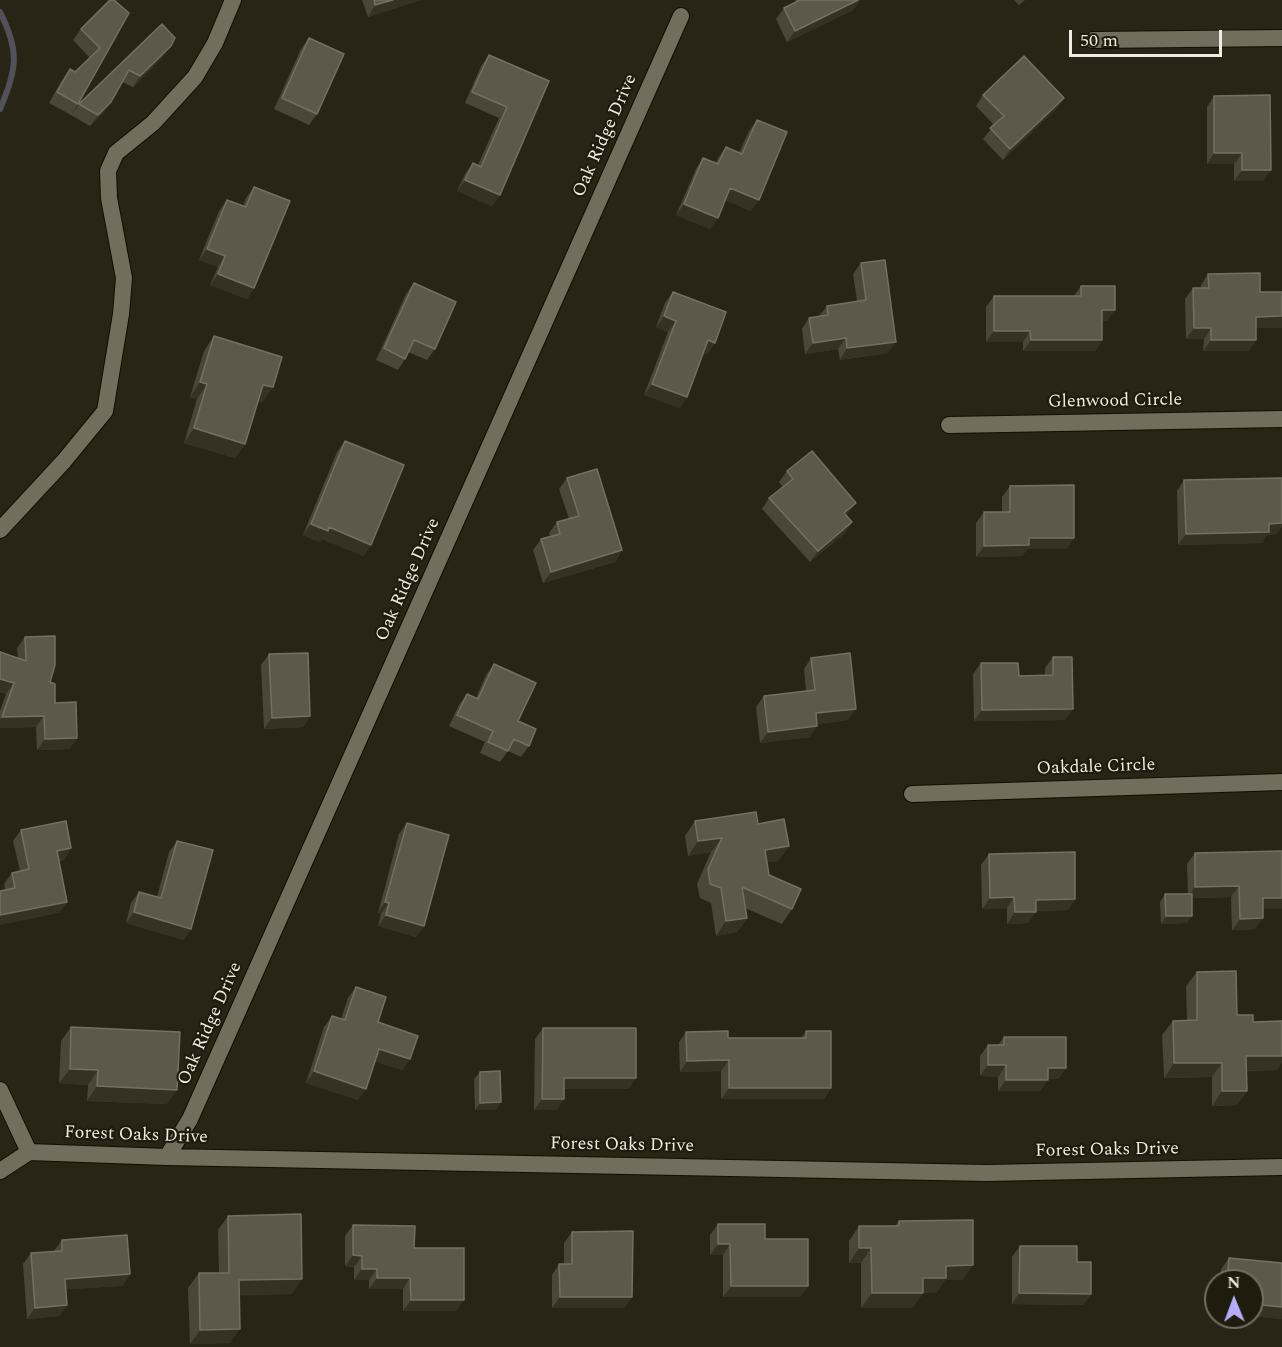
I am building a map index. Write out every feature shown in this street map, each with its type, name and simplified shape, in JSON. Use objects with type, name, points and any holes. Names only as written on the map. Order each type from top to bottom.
[{"type":"street","points":[[0,530],[64,461],[105,411],[121,314],[124,278],[109,198],[108,171],[116,153],[153,123],[195,77],[215,43],[232,0]]},
{"type":"street","name":"Oak Ridge Drive","points":[[167,1157],[190,1119],[681,16]]},
{"type":"street","points":[[1092,40],[1282,38]]},
{"type":"street","name":"Glenwood Circle","points":[[949,424],[1282,419]]},
{"type":"street","name":"Oakdale Circle","points":[[912,794],[1282,782]]},
{"type":"street","points":[[0,1090],[29,1152],[0,1171]]},
{"type":"street","name":"Forest Oaks Drive","points":[[29,1152],[167,1157],[986,1173],[1282,1167]]},
{"type":"building","points":[[110,0],[114,0],[129,13],[78,104],[57,92],[70,69],[75,72],[100,48],[81,29]]},
{"type":"building","points":[[374,0],[393,0],[375,5]]},
{"type":"building","points":[[800,0],[858,0],[795,31],[784,8]]},
{"type":"building","points":[[162,24],[175,38],[171,46],[140,76],[129,70],[111,102],[98,115],[79,104]]},
{"type":"building","points":[[309,38],[344,54],[317,114],[282,98]]},
{"type":"building","points":[[489,55],[549,81],[500,195],[465,180],[473,163],[481,167],[507,107],[472,92]]},
{"type":"building","points":[[1024,56],[1064,98],[1010,149],[990,128],[1004,116],[983,95]]},
{"type":"building","points":[[1270,95],[1271,170],[1242,170],[1242,153],[1214,153],[1214,96]]},
{"type":"building","points":[[757,120],[787,132],[759,200],[730,188],[718,218],[684,204],[703,158],[718,164],[726,147],[742,154]]},
{"type":"building","points":[[254,187],[290,201],[254,288],[218,274],[225,256],[207,249],[227,200],[246,207]]},
{"type":"building","points":[[885,260],[896,342],[847,348],[846,338],[813,343],[809,318],[828,315],[827,306],[866,300],[861,263]]},
{"type":"building","points":[[1260,273],[1260,292],[1282,292],[1282,316],[1256,317],[1256,340],[1211,340],[1211,328],[1194,328],[1193,288],[1209,288],[1208,274]]},
{"type":"building","points":[[414,283],[456,302],[435,349],[414,340],[405,359],[384,348]]},
{"type":"building","points":[[1081,286],[1115,286],[1115,310],[1102,310],[1102,340],[1031,340],[1030,331],[994,331],[994,296],[1081,296]]},
{"type":"building","points":[[673,292],[726,312],[715,343],[708,340],[687,397],[652,384],[676,321],[664,316]]},
{"type":"building","points":[[214,336],[282,357],[273,387],[263,385],[245,444],[194,428],[207,384],[200,382]]},
{"type":"building","points":[[345,441],[404,465],[371,545],[329,527],[328,531],[311,524]]},
{"type":"building","points":[[812,451],[856,503],[844,513],[852,522],[818,551],[769,498],[793,479],[787,471]]},
{"type":"building","points":[[597,469],[622,550],[551,572],[541,539],[560,534],[557,522],[579,516],[567,478]]},
{"type":"building","points":[[1282,478],[1282,523],[1269,524],[1269,532],[1186,534],[1184,480]]},
{"type":"building","points":[[1074,485],[1074,538],[1029,538],[1029,545],[984,546],[984,512],[1010,512],[1010,486]]},
{"type":"building","points":[[55,636],[55,665],[50,682],[55,684],[55,703],[76,702],[77,738],[45,739],[44,716],[2,717],[14,683],[0,679],[0,652],[26,661],[25,637]]},
{"type":"building","points":[[308,653],[310,716],[272,718],[269,654]]},
{"type":"building","points":[[850,653],[856,709],[816,713],[817,726],[768,732],[764,696],[815,690],[811,658]]},
{"type":"building","points":[[1053,657],[1072,657],[1073,709],[982,710],[981,663],[1018,663],[1019,676],[1053,675]]},
{"type":"building","points":[[494,664],[536,683],[518,721],[536,729],[529,746],[514,739],[508,751],[488,742],[493,731],[457,715],[467,694],[478,699]]},
{"type":"building","points":[[756,812],[758,824],[784,819],[789,846],[765,850],[769,875],[801,889],[792,909],[742,887],[747,918],[726,921],[721,888],[710,884],[708,869],[722,838],[698,841],[695,821]]},
{"type":"building","points":[[66,821],[71,848],[57,851],[67,902],[0,915],[0,891],[15,888],[12,873],[29,869],[21,830]]},
{"type":"building","points":[[407,823],[449,835],[424,926],[386,915],[389,903],[385,902]]},
{"type":"building","points":[[177,841],[213,850],[191,929],[134,912],[139,892],[161,898]]},
{"type":"building","points":[[1282,851],[1282,898],[1263,898],[1263,918],[1240,919],[1239,886],[1195,887],[1195,853]]},
{"type":"building","points":[[1075,852],[1075,899],[1036,900],[1036,912],[1015,912],[1014,897],[990,898],[989,854]]},
{"type":"building","points":[[1165,894],[1192,894],[1192,916],[1166,916]]},
{"type":"building","points":[[1236,971],[1237,1015],[1253,1015],[1253,1022],[1282,1021],[1282,1056],[1246,1056],[1247,1091],[1222,1091],[1222,1063],[1174,1063],[1173,1021],[1197,1020],[1197,972]]},
{"type":"building","points":[[356,987],[386,997],[378,1022],[418,1036],[410,1059],[379,1049],[366,1089],[314,1071],[332,1016],[345,1020]]},
{"type":"building","points":[[71,1027],[180,1032],[177,1090],[97,1086],[98,1070],[70,1069]]},
{"type":"building","points":[[543,1028],[636,1028],[636,1078],[564,1078],[564,1099],[542,1099]]},
{"type":"building","points":[[728,1031],[728,1038],[806,1038],[806,1031],[831,1031],[831,1088],[729,1088],[729,1060],[687,1061],[686,1032]]},
{"type":"building","points":[[1004,1037],[1066,1037],[1066,1068],[1048,1068],[1048,1080],[1006,1080],[1006,1065],[988,1065],[988,1045],[1004,1045]]},
{"type":"building","points":[[500,1071],[501,1102],[480,1103],[480,1072]]},
{"type":"building","points":[[301,1214],[302,1279],[239,1280],[240,1329],[200,1330],[199,1273],[229,1273],[228,1216]]},
{"type":"building","points":[[973,1220],[973,1265],[946,1266],[946,1278],[923,1278],[923,1293],[872,1293],[871,1248],[859,1248],[859,1226],[899,1226],[899,1221]]},
{"type":"building","points":[[718,1224],[765,1224],[765,1239],[808,1239],[808,1286],[731,1286],[730,1244],[718,1244]]},
{"type":"building","points":[[353,1225],[415,1226],[414,1248],[464,1248],[464,1300],[411,1300],[410,1278],[377,1278],[377,1269],[362,1269],[362,1256],[353,1255]]},
{"type":"building","points":[[633,1231],[632,1297],[560,1297],[559,1264],[572,1264],[572,1232]]},
{"type":"building","points":[[127,1235],[130,1274],[65,1279],[67,1305],[35,1308],[31,1253],[62,1251],[62,1240]]},
{"type":"building","points":[[1020,1246],[1077,1246],[1077,1262],[1091,1262],[1091,1294],[1019,1293]]},
{"type":"building","points":[[1229,1258],[1282,1263],[1282,1307],[1264,1305],[1264,1269],[1228,1269]]},
{"type":"waterway","points":[[0,12],[11,38],[14,60],[10,83],[0,109]]}]
